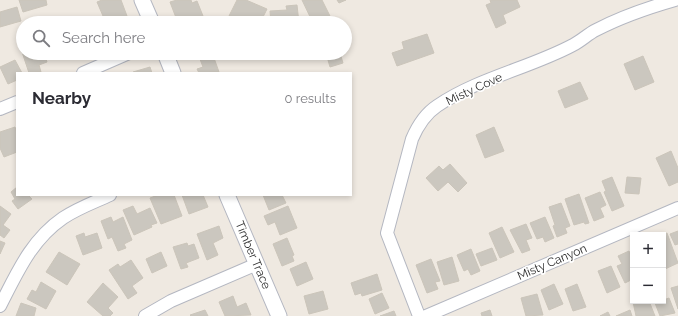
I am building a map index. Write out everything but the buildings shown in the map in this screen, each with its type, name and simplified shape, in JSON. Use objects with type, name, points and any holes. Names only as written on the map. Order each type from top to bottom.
[{"type":"street","points":[[142,0],[149,16]]},
{"type":"street","name":"Misty Cove","points":[[420,316],[388,232],[412,139],[424,116],[437,106],[456,95],[574,45],[594,30],[637,11],[675,0]]},
{"type":"street","points":[[85,72],[113,60]]},
{"type":"street","points":[[168,60],[173,72]]},
{"type":"street","points":[[0,109],[16,102]]},
{"type":"street","points":[[0,306],[27,255],[43,234],[64,218],[108,196]]},
{"type":"street","name":"Timber Trace","points":[[227,196],[279,316]]},
{"type":"street","name":"Misty Canyon","points":[[426,316],[678,208]]},
{"type":"street","points":[[144,316],[171,300],[257,264]]}]
